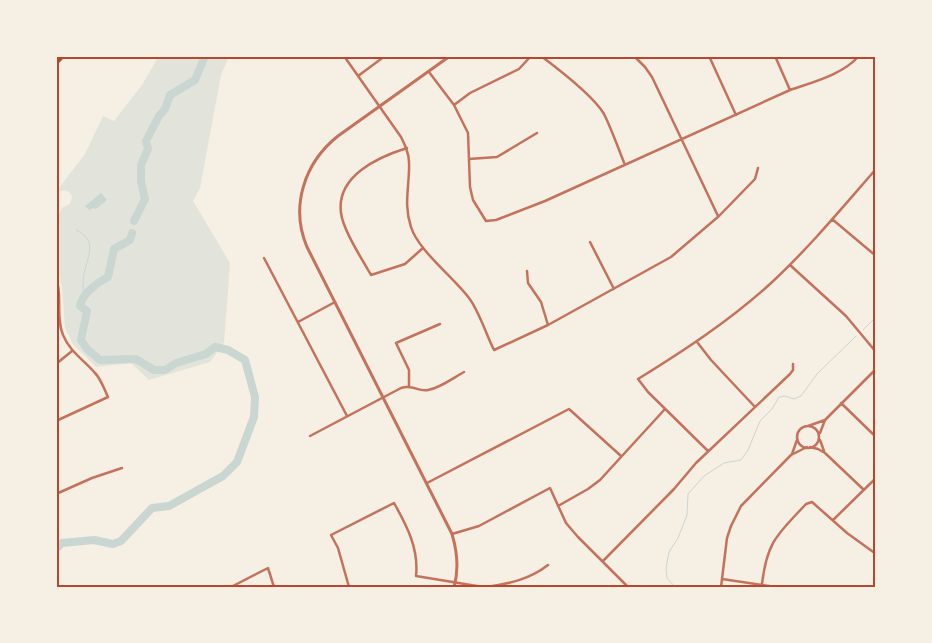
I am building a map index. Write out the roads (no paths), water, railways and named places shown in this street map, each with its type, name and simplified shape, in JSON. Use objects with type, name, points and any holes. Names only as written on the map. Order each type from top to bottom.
[{"type":"main road","points":[[56,63],[63,56]]},
{"type":"street","points":[[344,56],[401,137],[406,148],[409,162],[406,204],[411,227],[423,248],[470,300],[494,350],[548,324],[671,257],[718,216],[755,179],[758,168]]},
{"type":"street","points":[[358,76],[385,56]]},
{"type":"street","points":[[450,56],[379,106],[326,147],[311,167],[303,188],[300,215],[301,231],[307,247],[452,534],[457,556],[455,585]]},
{"type":"street","points":[[454,105],[470,93],[519,69],[531,56]]},
{"type":"street","points":[[541,56],[561,71],[604,114],[625,165]]},
{"type":"street","points":[[634,56],[652,77],[718,216]]},
{"type":"street","points":[[709,56],[736,115]]},
{"type":"street","points":[[775,56],[790,90]]},
{"type":"street","points":[[429,72],[454,105],[468,133],[470,187],[474,200],[486,221],[496,220],[545,201],[790,90],[847,67],[859,56]]},
{"type":"street","points":[[469,159],[497,157],[537,133]]},
{"type":"street","points":[[406,148],[384,155],[351,180],[345,187],[341,200],[341,213],[346,229],[371,275],[405,264],[423,248]]},
{"type":"street","points":[[708,451],[665,409],[638,379],[697,342],[736,312],[790,264],[876,169]]},
{"type":"street","points":[[832,219],[876,256]]},
{"type":"street","points":[[590,242],[614,289]]},
{"type":"street","points":[[264,258],[346,416]]},
{"type":"street","points":[[790,264],[846,316],[876,352]]},
{"type":"street","points":[[527,271],[528,283],[541,302],[548,324]]},
{"type":"street","points":[[56,278],[59,288],[57,307],[61,331],[72,351],[97,374],[108,397],[56,421]]},
{"type":"street","points":[[298,322],[335,302]]},
{"type":"street","points":[[409,386],[409,370],[396,343],[440,324]]},
{"type":"street","points":[[697,342],[711,360],[755,407]]},
{"type":"street","points":[[56,364],[72,351]]},
{"type":"street","points":[[603,561],[649,516],[708,451],[790,374],[793,370],[793,364]]},
{"type":"street","points":[[721,587],[727,538],[737,513],[747,499],[791,455],[816,444],[825,420],[876,369]]},
{"type":"street","points":[[310,436],[346,416],[409,386],[426,390],[434,388],[464,372]]},
{"type":"street","points":[[842,403],[876,437]]},
{"type":"street","points":[[427,483],[569,409],[621,456]]},
{"type":"street","points":[[558,506],[593,485],[665,409]]},
{"type":"street","points":[[791,455],[797,434],[801,428],[825,420]]},
{"type":"street","points":[[808,426],[815,428],[825,452]]},
{"type":"street","points":[[797,438],[800,444],[825,452],[864,490]]},
{"type":"street","points":[[56,494],[92,478],[122,468]]},
{"type":"street","points":[[833,520],[876,478]]},
{"type":"street","points":[[452,534],[479,526],[550,488],[566,523],[628,587]]},
{"type":"street","points":[[762,584],[766,560],[773,542],[806,504],[812,502],[847,534],[876,554]]},
{"type":"street","points":[[350,587],[338,548],[331,535],[394,503],[413,540],[416,552],[416,576],[455,585],[485,587],[506,584],[536,575],[548,565]]},
{"type":"street","points":[[231,587],[268,568],[274,587]]},
{"type":"street","points":[[722,578],[776,587]]},
{"type":"waterway","points":[[134,221],[145,199],[141,181],[141,165],[148,149],[146,141],[159,116],[165,109],[170,95],[195,80],[205,56]]},
{"type":"waterway","points":[[76,230],[87,238],[90,249],[83,277],[83,298]]},
{"type":"waterway","points":[[56,549],[62,543],[94,540],[113,544],[121,541],[152,508],[169,506],[223,476],[237,462],[254,417],[255,397],[245,360],[228,350],[215,347],[206,354],[176,363],[165,370],[154,370],[136,359],[100,360],[87,349],[81,340],[87,311],[80,306],[81,302],[91,289],[108,277],[114,249],[130,240],[132,233]]},
{"type":"waterway","points":[[863,330],[876,317]]},
{"type":"waterway","points":[[675,587],[667,578],[666,568],[669,552],[678,538],[687,515],[688,494],[704,476],[724,463],[741,460],[748,450],[760,421],[772,409],[779,397],[785,396],[794,399],[801,396],[817,374],[856,336]]}]
